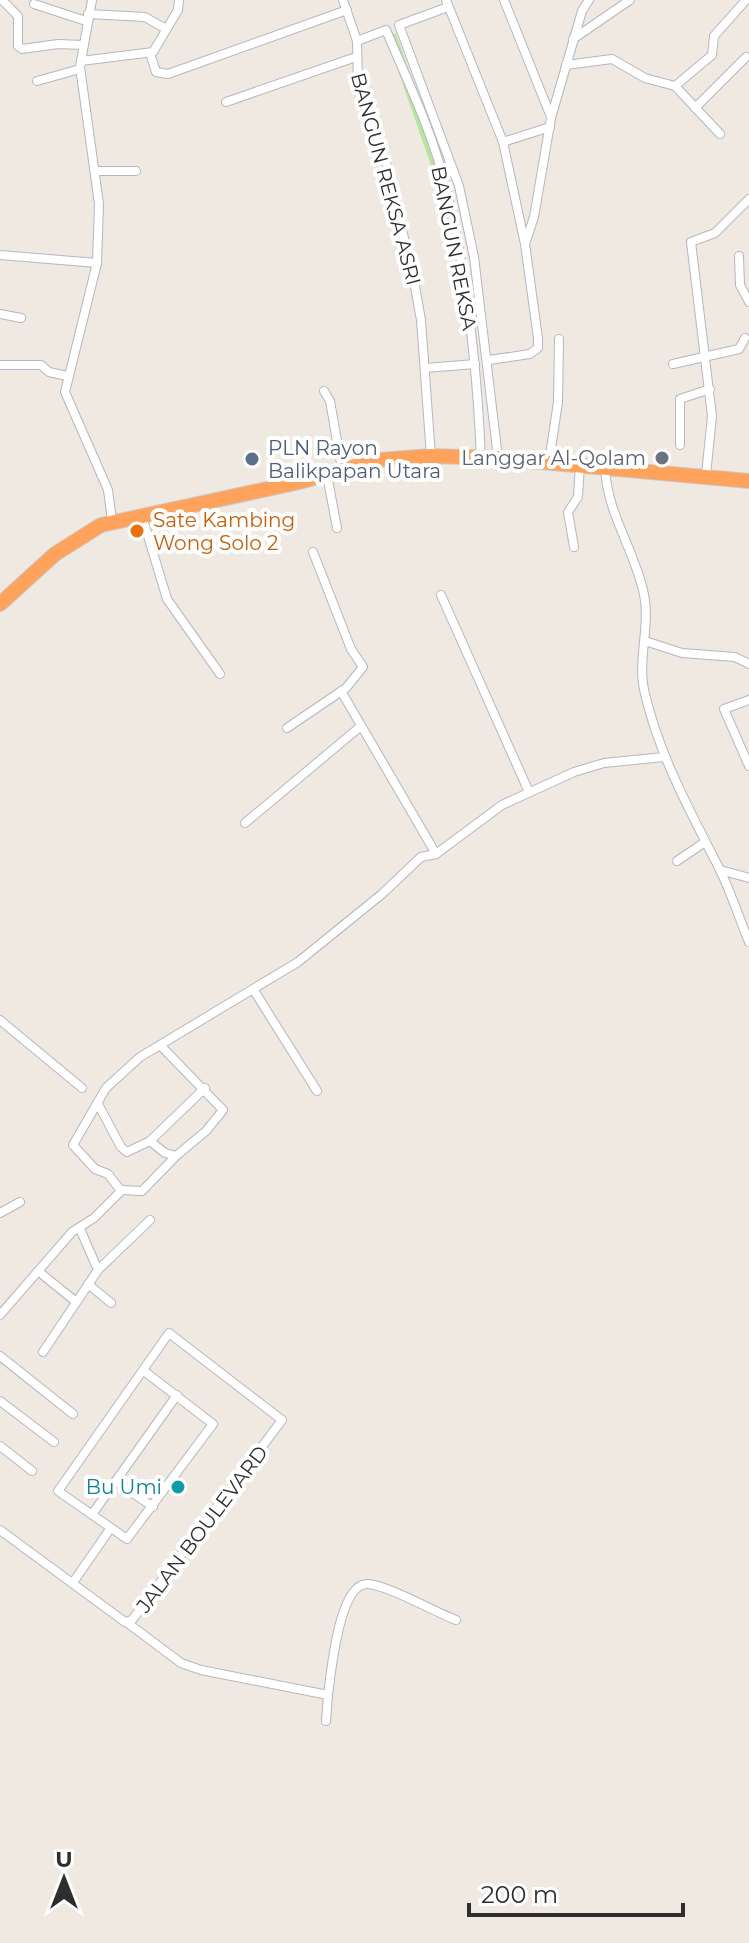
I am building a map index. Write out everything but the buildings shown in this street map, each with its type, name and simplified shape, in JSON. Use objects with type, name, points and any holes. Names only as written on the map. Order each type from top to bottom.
[{"type":"highway","points":[[0,603],[55,554],[112,521],[401,457],[498,458],[749,481]]},
{"type":"street","points":[[2,0],[18,16],[18,46],[22,49],[83,45]]},
{"type":"street","points":[[92,0],[80,65],[96,171],[97,263],[94,283],[82,316],[79,343],[67,376],[66,398],[108,490],[112,521]]},
{"type":"street","points":[[37,81],[80,65],[150,53],[158,48],[178,10],[179,0]]},
{"type":"street","name":"BANGUN REKSA ASRI","points":[[343,0],[357,41],[358,85],[388,169],[411,261],[425,368],[431,456]]},
{"type":"street","points":[[504,0],[550,122]]},
{"type":"street","points":[[525,244],[534,217],[550,122],[573,39],[589,0]]},
{"type":"street","points":[[573,39],[613,15],[630,0]]},
{"type":"street","points":[[675,86],[712,55],[714,36],[746,0]]},
{"type":"street","points":[[34,4],[87,17],[145,17],[166,29]]},
{"type":"street","points":[[357,41],[447,4],[503,142],[525,244],[538,348],[530,354],[489,360]]},
{"type":"street","points":[[150,53],[156,72],[168,74],[347,10]]},
{"type":"street","points":[[399,25],[449,157],[473,250],[489,360],[498,458]]},
{"type":"street","name":"BANGUN REKSA","points":[[386,30],[430,137],[459,252],[475,364],[481,458]]},
{"type":"street","points":[[226,102],[356,57]]},
{"type":"street","points":[[695,108],[746,57]]},
{"type":"street","points":[[566,65],[612,59],[645,78],[675,86],[720,134]]},
{"type":"street","points":[[503,142],[550,122]]},
{"type":"street","points":[[96,171],[136,171]]},
{"type":"street","points":[[706,475],[712,416],[691,242],[715,233],[749,199]]},
{"type":"street","points":[[459,252],[473,250]]},
{"type":"street","points":[[0,255],[97,263]]},
{"type":"street","points":[[739,256],[740,285],[749,302]]},
{"type":"street","points":[[0,314],[21,318]]},
{"type":"street","points":[[673,364],[739,349],[745,338]]},
{"type":"street","points":[[549,462],[557,415],[559,339]]},
{"type":"street","points":[[425,368],[475,364]]},
{"type":"street","points":[[0,365],[41,365],[49,372],[67,376]]},
{"type":"street","points":[[680,445],[680,399],[710,389]]},
{"type":"street","points":[[324,391],[330,401],[342,469]]},
{"type":"street","points":[[574,547],[568,512],[578,497],[580,464]]},
{"type":"street","points":[[605,468],[611,506],[643,588],[647,612],[642,684],[664,757],[720,870],[749,942]]},
{"type":"street","points":[[327,475],[337,528]]},
{"type":"street","points":[[142,515],[173,611],[220,674]]},
{"type":"street","points":[[287,728],[341,691],[363,667],[351,649],[313,552]]},
{"type":"street","points":[[441,595],[529,792]]},
{"type":"street","points":[[645,641],[682,653],[735,657],[749,664]]},
{"type":"street","points":[[341,691],[436,854]]},
{"type":"street","points":[[749,700],[724,708],[749,766]]},
{"type":"street","points":[[245,823],[361,726]]},
{"type":"street","points":[[160,1045],[205,1088],[223,1113],[176,1156],[147,1188],[136,1192],[122,1190],[73,1145],[106,1088],[160,1045],[253,989],[334,933],[421,857],[436,854],[502,805],[588,766],[664,757]]},
{"type":"street","points":[[677,861],[705,842]]},
{"type":"street","points":[[720,870],[749,878]]},
{"type":"street","points":[[253,989],[317,1091]]},
{"type":"street","points":[[0,1020],[82,1088]]},
{"type":"street","points":[[97,1103],[124,1151],[150,1141],[205,1088]]},
{"type":"street","points":[[150,1141],[165,1153],[176,1156]]},
{"type":"street","points":[[0,1315],[72,1232],[80,1229],[122,1190]]},
{"type":"street","points":[[0,1213],[20,1202]]},
{"type":"street","points":[[43,1352],[98,1270],[150,1220]]},
{"type":"street","points":[[80,1229],[98,1270]]},
{"type":"street","points":[[38,1271],[75,1301]]},
{"type":"street","points":[[88,1284],[111,1303]]},
{"type":"street","name":"JALAN BOULEVARD","points":[[0,1530],[129,1624],[281,1423],[281,1418],[169,1333],[143,1366],[144,1371]]},
{"type":"street","points":[[1,1358],[73,1414]]},
{"type":"street","points":[[144,1371],[177,1395],[212,1423],[129,1539],[125,1539],[93,1513],[58,1491],[144,1371]]},
{"type":"street","points":[[93,1513],[177,1395]]},
{"type":"street","points":[[0,1401],[54,1442]]},
{"type":"street","points":[[0,1446],[32,1471]]},
{"type":"street","points":[[117,1482],[153,1507]]},
{"type":"street","points":[[74,1581],[110,1529]]},
{"type":"street","points":[[326,1721],[328,1695],[347,1599],[358,1586],[366,1583],[382,1587],[456,1620]]},
{"type":"street","points":[[129,1624],[191,1667],[328,1695]]},
{"type":"green space","points":[[389,33],[396,34],[419,98],[459,242],[451,244],[440,191],[392,53]]},
{"type":"place","name":"Langgar Al-Qolam","points":[[662,458]]},
{"type":"place","name":"PLN Rayon Balikpapan Utara","points":[[252,459]]},
{"type":"place","name":"Sate Kambing Wong Solo 2","points":[[137,531]]},
{"type":"place","name":"Bu Umi","points":[[178,1487]]}]
